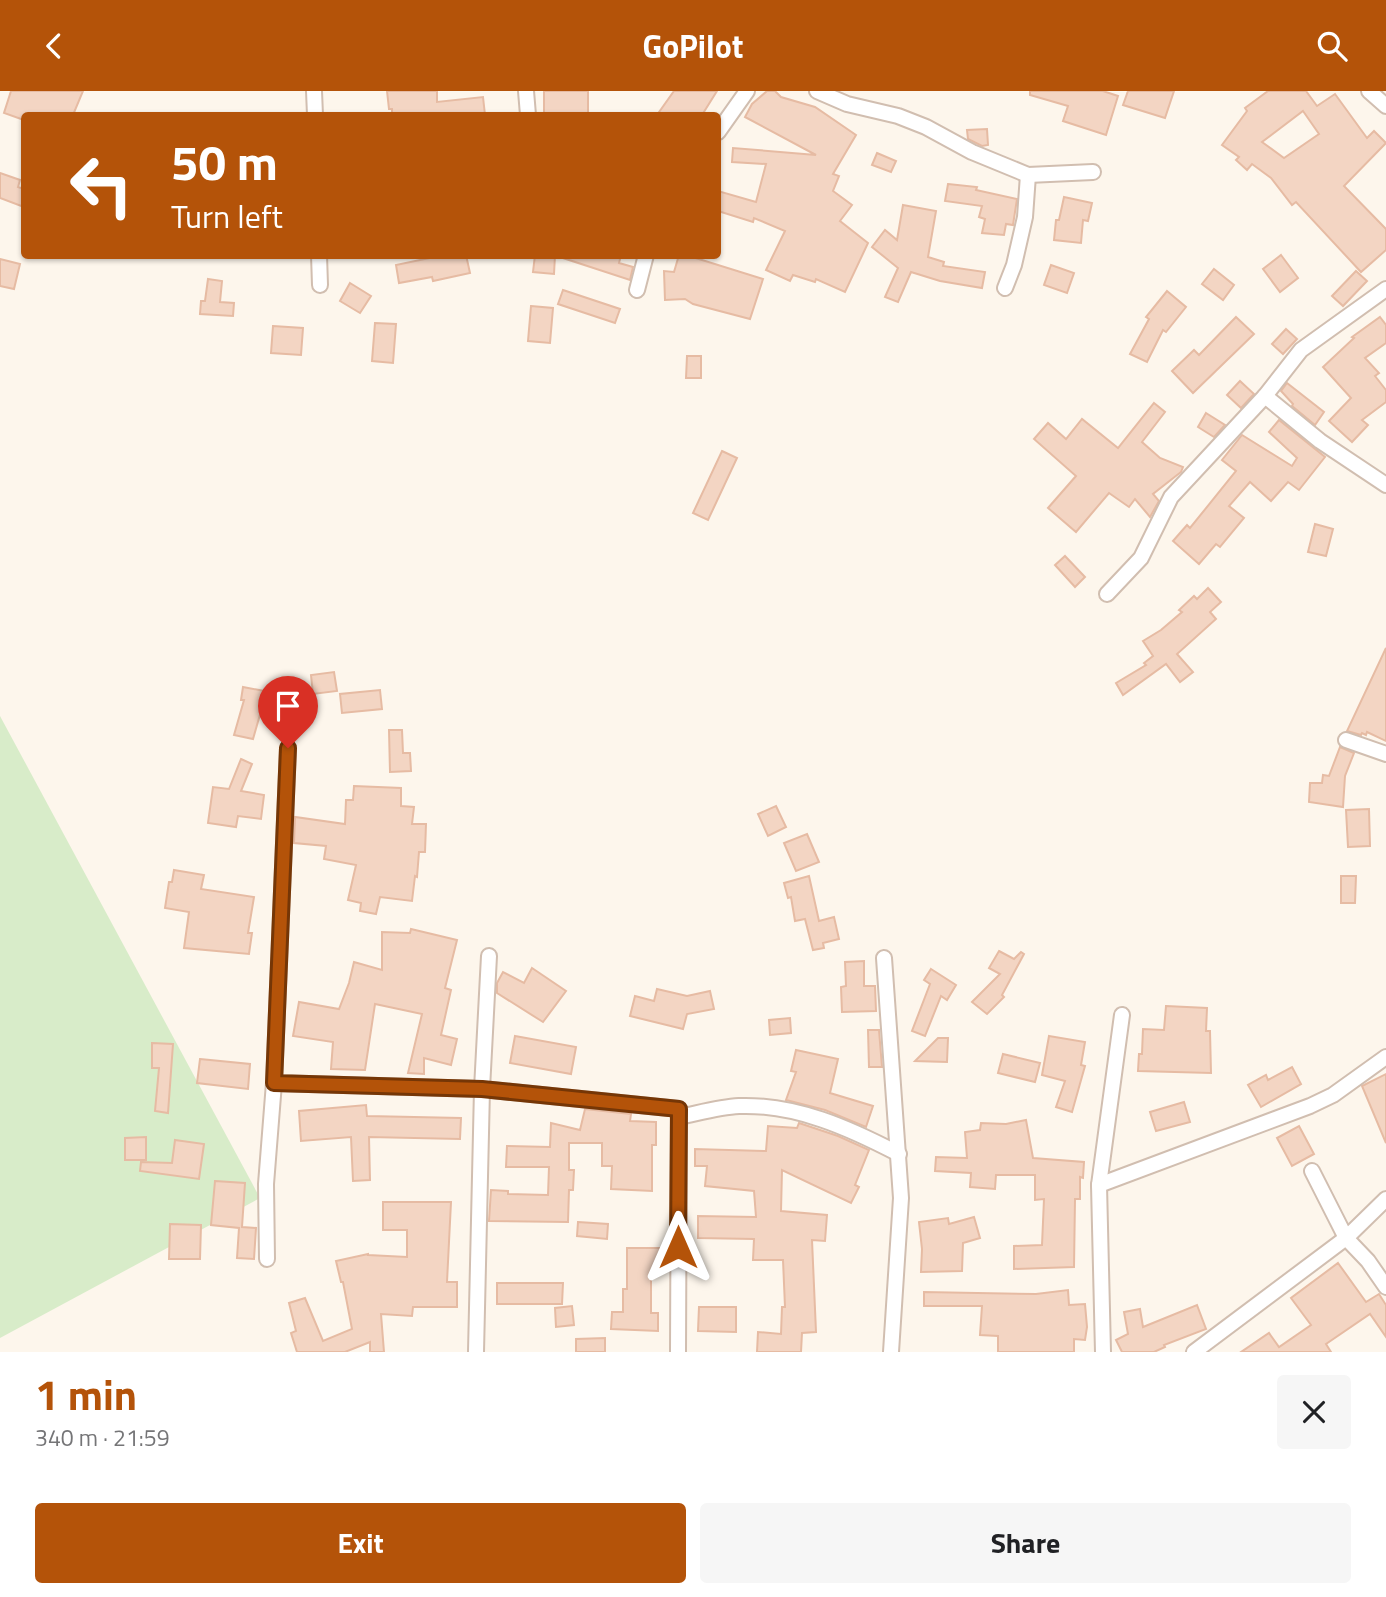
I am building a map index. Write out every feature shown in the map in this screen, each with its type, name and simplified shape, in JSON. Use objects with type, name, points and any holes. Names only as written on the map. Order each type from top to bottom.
[{"type":"street","points":[[314,91],[315,112]]},
{"type":"street","points":[[526,91],[528,112]]},
{"type":"street","points":[[721,128],[747,91]]},
{"type":"street","points":[[817,91],[847,104],[898,116],[926,127],[972,152],[1028,176],[1093,172]]},
{"type":"street","points":[[1370,91],[1386,106]]},
{"type":"street","points":[[1005,288],[1014,265],[1025,217],[1028,176]]},
{"type":"street","points":[[319,259],[320,285]]},
{"type":"street","points":[[637,290],[645,259]]},
{"type":"street","points":[[1107,594],[1141,558],[1171,497],[1265,395],[1301,350],[1386,289]]},
{"type":"street","points":[[1265,395],[1321,441],[1386,485]]},
{"type":"street","points":[[1346,740],[1386,754]]},
{"type":"street","points":[[267,1259],[266,1184],[274,1083],[288,748]]},
{"type":"street","points":[[476,1352],[482,1089],[489,956]]},
{"type":"street","points":[[884,958],[901,1198],[891,1352]]},
{"type":"street","points":[[1103,1352],[1098,1185],[1122,1015]]},
{"type":"street","points":[[1098,1185],[1310,1106],[1333,1095],[1386,1057]]},
{"type":"street","points":[[274,1083],[482,1089],[679,1109],[678,1352]]},
{"type":"street","points":[[679,1117],[737,1106],[782,1108],[855,1131],[899,1154]]},
{"type":"street","points":[[1312,1171],[1346,1238],[1368,1261],[1386,1287]]},
{"type":"street","points":[[1194,1352],[1346,1238],[1386,1199]]},
{"type":"green space","points":[[0,716],[260,1198],[0,1338]]},
{"type":"building","points":[[11,91],[83,91],[74,112],[21,112],[21,119],[4,113]]},
{"type":"building","points":[[387,91],[437,91],[437,102],[483,97],[485,112],[392,112],[392,109],[389,109]]},
{"type":"building","points":[[544,91],[588,91],[588,112],[544,112]]},
{"type":"building","points":[[674,91],[717,91],[704,112],[659,112]]},
{"type":"building","points":[[767,91],[775,91],[781,97],[815,107],[856,135],[833,174],[839,176],[833,191],[852,205],[840,221],[868,243],[845,292],[816,279],[815,282],[793,275],[790,281],[766,270],[785,231],[754,218],[753,222],[721,212],[721,192],[756,202],[766,164],[732,162],[733,148],[816,155],[745,117],[752,104]]},
{"type":"building","points":[[1030,91],[1103,91],[1118,96],[1106,135],[1063,121],[1068,106],[1030,95]]},
{"type":"building","points":[[1128,91],[1174,91],[1165,118],[1123,105]]},
{"type":"building","points":[[1268,91],[1306,91],[1317,106],[1335,94],[1367,138],[1374,131],[1386,143],[1344,186],[1386,229],[1386,250],[1361,272],[1296,202],[1292,205],[1271,178],[1252,164],[1247,170],[1236,160],[1239,157],[1222,145],[1247,111],[1245,108]],"holes":[[[1303,111],[1319,134],[1284,158],[1262,142]]]},
{"type":"building","points":[[987,129],[988,145],[982,146],[968,139],[967,130]]},
{"type":"building","points":[[877,153],[896,161],[891,172],[872,165]]},
{"type":"building","points":[[0,173],[20,180],[18,187],[21,188],[21,206],[0,198]]},
{"type":"building","points":[[948,184],[977,187],[976,190],[1017,199],[1013,225],[1006,224],[1004,235],[982,233],[985,219],[979,217],[982,206],[945,201]]},
{"type":"building","points":[[1064,197],[1092,203],[1088,221],[1083,220],[1081,243],[1054,240],[1056,220],[1059,220]]},
{"type":"building","points":[[903,205],[936,211],[928,257],[944,262],[943,266],[985,272],[982,288],[940,281],[911,272],[898,302],[885,297],[898,268],[872,247],[885,230],[897,240]]},
{"type":"building","points":[[1281,255],[1298,278],[1280,292],[1263,269]]},
{"type":"building","points":[[0,259],[20,264],[14,289],[0,286]]},
{"type":"building","points":[[425,259],[467,259],[470,273],[433,281],[432,277],[399,283],[396,265]]},
{"type":"building","points":[[535,259],[555,259],[554,274],[533,272]]},
{"type":"building","points":[[566,259],[620,259],[619,263],[633,267],[630,280]]},
{"type":"building","points":[[678,259],[699,259],[763,279],[750,319],[693,304],[685,299],[665,300],[664,271],[674,272]]},
{"type":"building","points":[[1051,265],[1074,273],[1067,293],[1044,285]]},
{"type":"building","points":[[1214,269],[1234,285],[1223,300],[1202,284]]},
{"type":"building","points":[[1356,271],[1367,281],[1343,306],[1332,296]]},
{"type":"building","points":[[208,279],[222,281],[220,302],[234,303],[233,316],[200,314]]},
{"type":"building","points":[[350,283],[371,296],[360,313],[340,301]]},
{"type":"building","points":[[563,290],[620,309],[615,323],[558,304]]},
{"type":"building","points":[[1167,291],[1186,307],[1166,332],[1163,330],[1147,362],[1130,354],[1149,319],[1146,317]]},
{"type":"building","points":[[531,306],[553,308],[550,343],[528,341]]},
{"type":"building","points":[[1236,317],[1254,334],[1193,393],[1172,371],[1194,350],[1199,355]]},
{"type":"building","points":[[1380,317],[1386,325],[1386,343],[1365,358],[1379,373],[1375,376],[1386,390],[1386,402],[1362,420],[1368,425],[1352,442],[1329,421],[1351,398],[1323,367],[1354,338],[1352,337]]},
{"type":"building","points":[[375,323],[396,324],[393,363],[372,361]]},
{"type":"building","points":[[273,326],[303,328],[301,355],[271,353]]},
{"type":"building","points":[[1286,329],[1297,339],[1283,354],[1272,344]]},
{"type":"building","points":[[687,356],[701,356],[701,378],[686,378]]},
{"type":"building","points":[[1240,381],[1254,394],[1241,408],[1227,395]]},
{"type":"building","points":[[1287,383],[1324,412],[1315,425],[1292,406],[1281,391]]},
{"type":"building","points":[[1154,403],[1165,412],[1142,442],[1160,458],[1183,467],[1181,472],[1153,494],[1159,501],[1150,517],[1135,499],[1129,507],[1109,493],[1076,532],[1048,508],[1076,476],[1034,439],[1048,423],[1066,439],[1082,419],[1118,448]]},
{"type":"building","points":[[1206,413],[1225,425],[1214,437],[1198,427]]},
{"type":"building","points":[[1279,420],[1325,457],[1299,490],[1288,482],[1271,501],[1250,482],[1229,506],[1244,518],[1220,547],[1216,544],[1199,564],[1173,541],[1187,525],[1190,528],[1236,471],[1222,460],[1242,435],[1292,466],[1297,458],[1269,432]]},
{"type":"building","points":[[722,451],[737,458],[708,520],[693,513]]},
{"type":"building","points":[[1315,524],[1333,529],[1326,556],[1308,552]]},
{"type":"building","points":[[1065,556],[1085,577],[1075,587],[1055,565]]},
{"type":"building","points":[[1208,588],[1221,602],[1210,612],[1216,619],[1177,654],[1193,672],[1180,682],[1166,664],[1123,695],[1116,683],[1146,665],[1144,663],[1153,656],[1143,641],[1161,630],[1182,612],[1179,610],[1194,596],[1197,599]]},
{"type":"building","points":[[1386,648],[1386,741],[1367,732],[1366,735],[1361,735],[1347,731]]},
{"type":"building","points":[[334,672],[337,691],[313,694],[311,675]]},
{"type":"building","points":[[243,687],[291,696],[289,708],[263,704],[253,739],[234,735],[244,700],[241,700]]},
{"type":"building","points":[[380,690],[382,709],[342,713],[340,694]]},
{"type":"building","points":[[389,730],[402,730],[403,753],[410,753],[411,771],[390,772]]},
{"type":"building","points":[[1340,747],[1354,753],[1345,776],[1343,807],[1309,802],[1310,783],[1322,783],[1323,775],[1329,776]]},
{"type":"building","points":[[241,759],[252,764],[241,791],[264,795],[261,819],[238,816],[236,827],[208,823],[213,787],[229,789]]},
{"type":"building","points":[[354,786],[401,788],[401,806],[414,807],[412,824],[426,824],[425,852],[419,852],[412,901],[380,897],[376,914],[360,911],[361,903],[348,900],[356,865],[324,859],[326,846],[294,843],[295,817],[345,824],[346,800],[353,800]]},
{"type":"building","points":[[776,806],[786,827],[768,836],[758,814]]},
{"type":"building","points":[[1369,809],[1370,846],[1348,847],[1346,810]]},
{"type":"building","points":[[807,834],[819,862],[796,871],[784,843]]},
{"type":"building","points":[[174,870],[204,875],[201,889],[254,897],[248,933],[252,933],[249,954],[184,948],[189,912],[165,908]]},
{"type":"building","points":[[809,876],[819,921],[834,917],[839,939],[823,943],[824,948],[813,950],[805,919],[795,921],[791,897],[788,898],[784,883]]},
{"type":"building","points":[[1341,876],[1356,876],[1355,903],[1341,903]]},
{"type":"building","points":[[411,929],[457,940],[445,988],[451,990],[441,1035],[457,1039],[451,1065],[424,1058],[424,1074],[408,1073],[422,1014],[375,1004],[365,1070],[331,1069],[333,1042],[293,1036],[299,1002],[339,1009],[354,962],[382,970],[382,932],[410,933]]},
{"type":"building","points":[[999,951],[1014,959],[1021,952],[1024,954],[1002,995],[1004,997],[987,1014],[972,1002],[1000,974],[989,968]]},
{"type":"building","points":[[864,961],[864,986],[875,986],[876,1011],[842,1012],[841,987],[846,986],[845,962]]},
{"type":"building","points":[[532,968],[566,991],[543,1022],[497,993],[497,983],[503,972],[524,983]]},
{"type":"building","points":[[931,969],[956,985],[947,1000],[941,996],[925,1036],[912,1031],[930,984],[924,980]]},
{"type":"building","points":[[657,989],[687,996],[710,991],[714,1009],[687,1014],[683,1029],[630,1016],[635,996],[654,1001]]},
{"type":"building","points":[[1166,1006],[1207,1008],[1206,1031],[1210,1031],[1211,1073],[1138,1071],[1143,1029],[1164,1030]]},
{"type":"building","points":[[790,1018],[791,1033],[770,1035],[769,1020]]},
{"type":"building","points":[[868,1030],[879,1030],[882,1067],[869,1067]]},
{"type":"building","points":[[515,1036],[576,1047],[571,1074],[510,1063]]},
{"type":"building","points":[[1049,1036],[1085,1042],[1081,1065],[1085,1066],[1072,1112],[1056,1107],[1065,1081],[1042,1075]]},
{"type":"building","points":[[938,1038],[948,1038],[947,1062],[915,1061]]},
{"type":"building","points":[[152,1043],[173,1044],[168,1113],[155,1111],[159,1068],[152,1068]]},
{"type":"building","points":[[796,1050],[838,1059],[830,1093],[873,1106],[866,1127],[825,1110],[786,1100],[796,1072],[791,1071]]},
{"type":"building","points":[[1003,1054],[1040,1063],[1035,1082],[998,1073]]},
{"type":"building","points":[[200,1059],[250,1064],[248,1089],[197,1083]]},
{"type":"building","points":[[1292,1067],[1301,1084],[1261,1107],[1248,1085],[1266,1075],[1268,1080]]},
{"type":"building","points":[[1386,1074],[1386,1143],[1362,1086]]},
{"type":"building","points":[[1184,1102],[1190,1122],[1156,1131],[1150,1112]]},
{"type":"building","points":[[366,1105],[367,1116],[461,1118],[460,1139],[369,1137],[370,1180],[353,1181],[351,1137],[301,1141],[299,1111]]},
{"type":"building","points":[[585,1109],[631,1114],[630,1121],[656,1122],[656,1145],[652,1145],[652,1191],[611,1189],[612,1166],[602,1166],[602,1143],[569,1143],[569,1170],[574,1170],[573,1190],[569,1190],[568,1222],[489,1221],[491,1190],[508,1191],[508,1194],[548,1195],[549,1167],[506,1167],[507,1146],[550,1147],[551,1123],[580,1130]]},
{"type":"building","points":[[1026,1120],[1033,1158],[1084,1162],[1083,1178],[1080,1177],[1080,1199],[1075,1199],[1074,1267],[1014,1269],[1014,1246],[1042,1245],[1044,1199],[1035,1200],[1035,1175],[996,1175],[995,1189],[970,1187],[971,1173],[935,1171],[936,1157],[967,1158],[965,1132],[980,1130],[981,1123],[1006,1124]]},
{"type":"building","points":[[799,1123],[869,1150],[855,1185],[859,1187],[851,1203],[782,1170],[781,1211],[827,1215],[825,1241],[812,1240],[816,1332],[802,1333],[801,1352],[757,1352],[758,1332],[781,1334],[782,1307],[785,1307],[783,1260],[753,1260],[754,1239],[698,1238],[698,1216],[756,1217],[754,1191],[705,1186],[707,1166],[695,1166],[695,1149],[766,1151],[768,1126],[797,1128]]},
{"type":"building","points":[[1299,1126],[1314,1154],[1292,1166],[1277,1138]]},
{"type":"building","points":[[146,1137],[146,1160],[125,1160],[125,1138]]},
{"type":"building","points":[[175,1140],[204,1144],[199,1179],[140,1171],[141,1162],[172,1163]]},
{"type":"building","points":[[215,1181],[245,1183],[242,1227],[256,1228],[254,1259],[237,1258],[239,1228],[211,1225]]},
{"type":"building","points":[[383,1202],[451,1202],[447,1282],[457,1282],[457,1307],[413,1307],[412,1316],[381,1314],[384,1352],[370,1352],[370,1342],[345,1352],[297,1352],[291,1333],[296,1331],[289,1303],[305,1298],[323,1341],[352,1329],[336,1261],[368,1254],[407,1257],[407,1230],[383,1230]]},
{"type":"building","points":[[974,1217],[980,1238],[963,1243],[962,1271],[921,1272],[919,1222],[948,1218],[949,1224]]},
{"type":"building","points":[[578,1222],[608,1224],[607,1239],[577,1236]]},
{"type":"building","points":[[170,1224],[201,1225],[200,1259],[169,1259]]},
{"type":"building","points":[[627,1248],[660,1248],[660,1275],[651,1275],[651,1313],[658,1313],[658,1331],[611,1329],[612,1312],[623,1312],[623,1289],[627,1289]]},
{"type":"building","points":[[1338,1263],[1366,1302],[1379,1294],[1386,1305],[1386,1337],[1370,1314],[1326,1344],[1331,1352],[1241,1352],[1269,1333],[1279,1347],[1311,1325],[1291,1298]]},
{"type":"building","points":[[497,1283],[563,1283],[562,1304],[497,1304]]},
{"type":"building","points":[[1068,1290],[1069,1305],[1085,1304],[1085,1340],[1074,1339],[1074,1352],[998,1352],[998,1336],[980,1335],[982,1306],[924,1306],[924,1292],[1036,1294]]},
{"type":"building","points":[[1197,1305],[1206,1329],[1164,1345],[1165,1347],[1154,1352],[1122,1352],[1116,1340],[1128,1334],[1124,1312],[1140,1309],[1143,1327]]},
{"type":"building","points":[[572,1306],[574,1325],[556,1327],[555,1308]]},
{"type":"building","points":[[699,1307],[736,1307],[736,1332],[698,1331]]},
{"type":"building","points":[[605,1338],[605,1352],[576,1352],[576,1339]]},
{"type":"route","points":[[288,748],[274,1083],[482,1089],[679,1109],[678,1247]]}]
